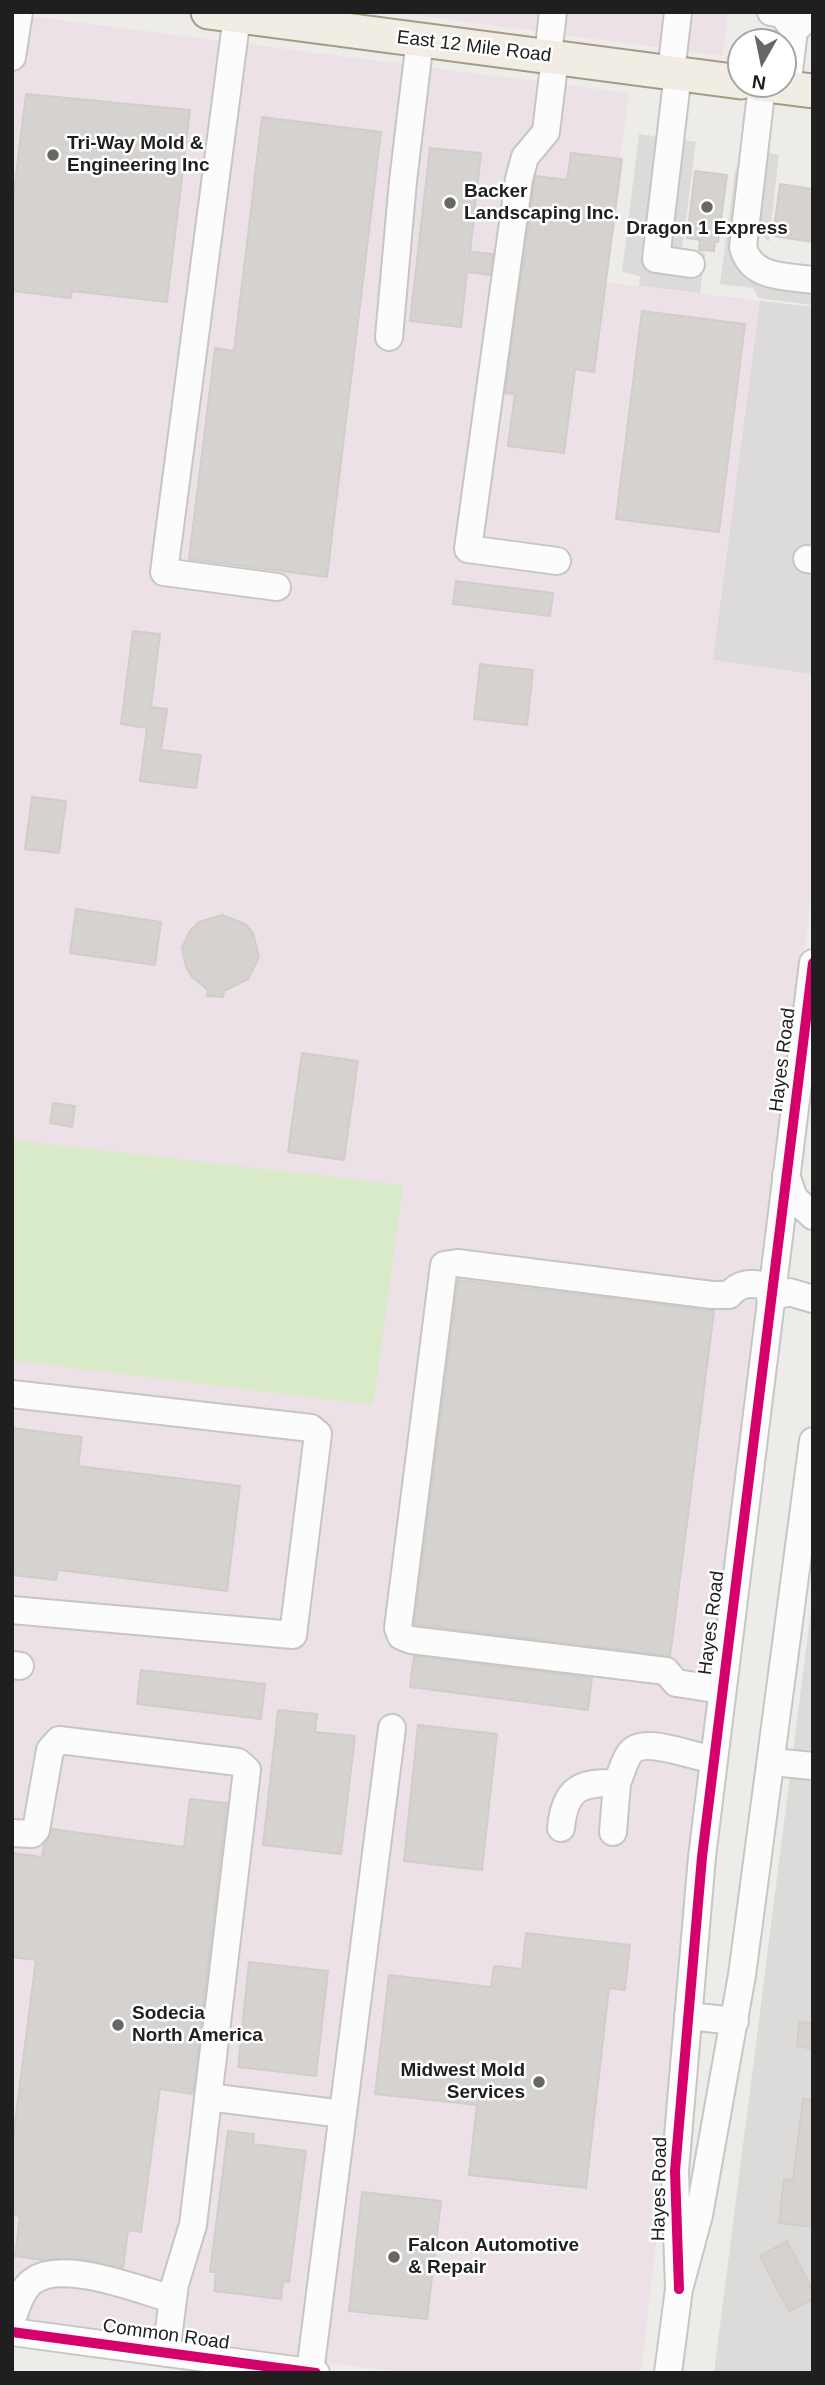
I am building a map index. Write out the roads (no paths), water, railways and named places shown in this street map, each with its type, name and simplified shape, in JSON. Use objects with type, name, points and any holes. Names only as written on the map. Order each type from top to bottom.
[{"type":"main road","name":"East 12 Mile Road","points":[[223,14],[271,17],[421,40],[727,80]]},
{"type":"street","points":[[12,57],[19,12]]},
{"type":"street","points":[[553,12],[546,132],[525,156],[519,179],[468,549],[557,561]]},
{"type":"street","points":[[678,12],[675,73],[656,260],[691,264]]},
{"type":"street","points":[[223,14],[164,572],[277,587]]},
{"type":"street","points":[[389,337],[403,181],[421,40]]},
{"type":"street","points":[[777,98],[743,247],[745,256],[762,273],[813,280]]},
{"type":"street","points":[[746,226],[764,256],[773,262],[794,266],[813,263]]},
{"type":"street","name":"Hayes Road","points":[[679,2290],[675,2171],[713,1759],[813,962]]},
{"type":"street","points":[[786,1174],[800,1208],[813,1216]]},
{"type":"street","points":[[722,1690],[676,1683],[666,1671],[404,1639],[398,1629],[442,1271],[449,1262],[712,1295],[729,1295],[735,1286],[745,1283],[771,1292],[813,1299]]},
{"type":"street","points":[[12,1394],[311,1428],[318,1434],[293,1635],[12,1610]]},
{"type":"street","name":"Hayes Road","points":[[668,2373],[679,2290],[699,2215],[735,2021],[807,1516],[813,1441]]},
{"type":"street","points":[[310,2372],[392,1728]]},
{"type":"street","points":[[12,1833],[32,1834],[36,1830],[50,1750],[59,1740],[244,1765],[247,1777],[191,2239],[172,2299],[166,2353]]},
{"type":"street","points":[[613,1832],[617,1783],[629,1754],[638,1746],[651,1744],[694,1757],[713,1759]]},
{"type":"street","points":[[773,1762],[813,1766]]},
{"type":"street","points":[[561,1828],[563,1804],[572,1794],[596,1783],[617,1783]]},
{"type":"street","points":[[688,2017],[735,2021]]},
{"type":"street","points":[[208,2097],[343,2114]]},
{"type":"street","points":[[12,2319],[20,2297],[33,2281],[54,2273],[111,2282],[172,2299]]},
{"type":"street","name":"Common Road","points":[[12,2332],[316,2373]]},
{"type":"place","name":"Tri-Way Mold & Engineering Inc","points":[[53,155]]},
{"type":"place","name":"Backer Landscaping Inc.","points":[[450,203]]},
{"type":"place","name":"Dragon 1 Express","points":[[707,207]]},
{"type":"place","name":"Sodecia North America","points":[[118,2025]]},
{"type":"place","name":"Midwest Mold Services","points":[[539,2082]]},
{"type":"place","name":"Falcon Automotive & Repair","points":[[394,2257]]}]
